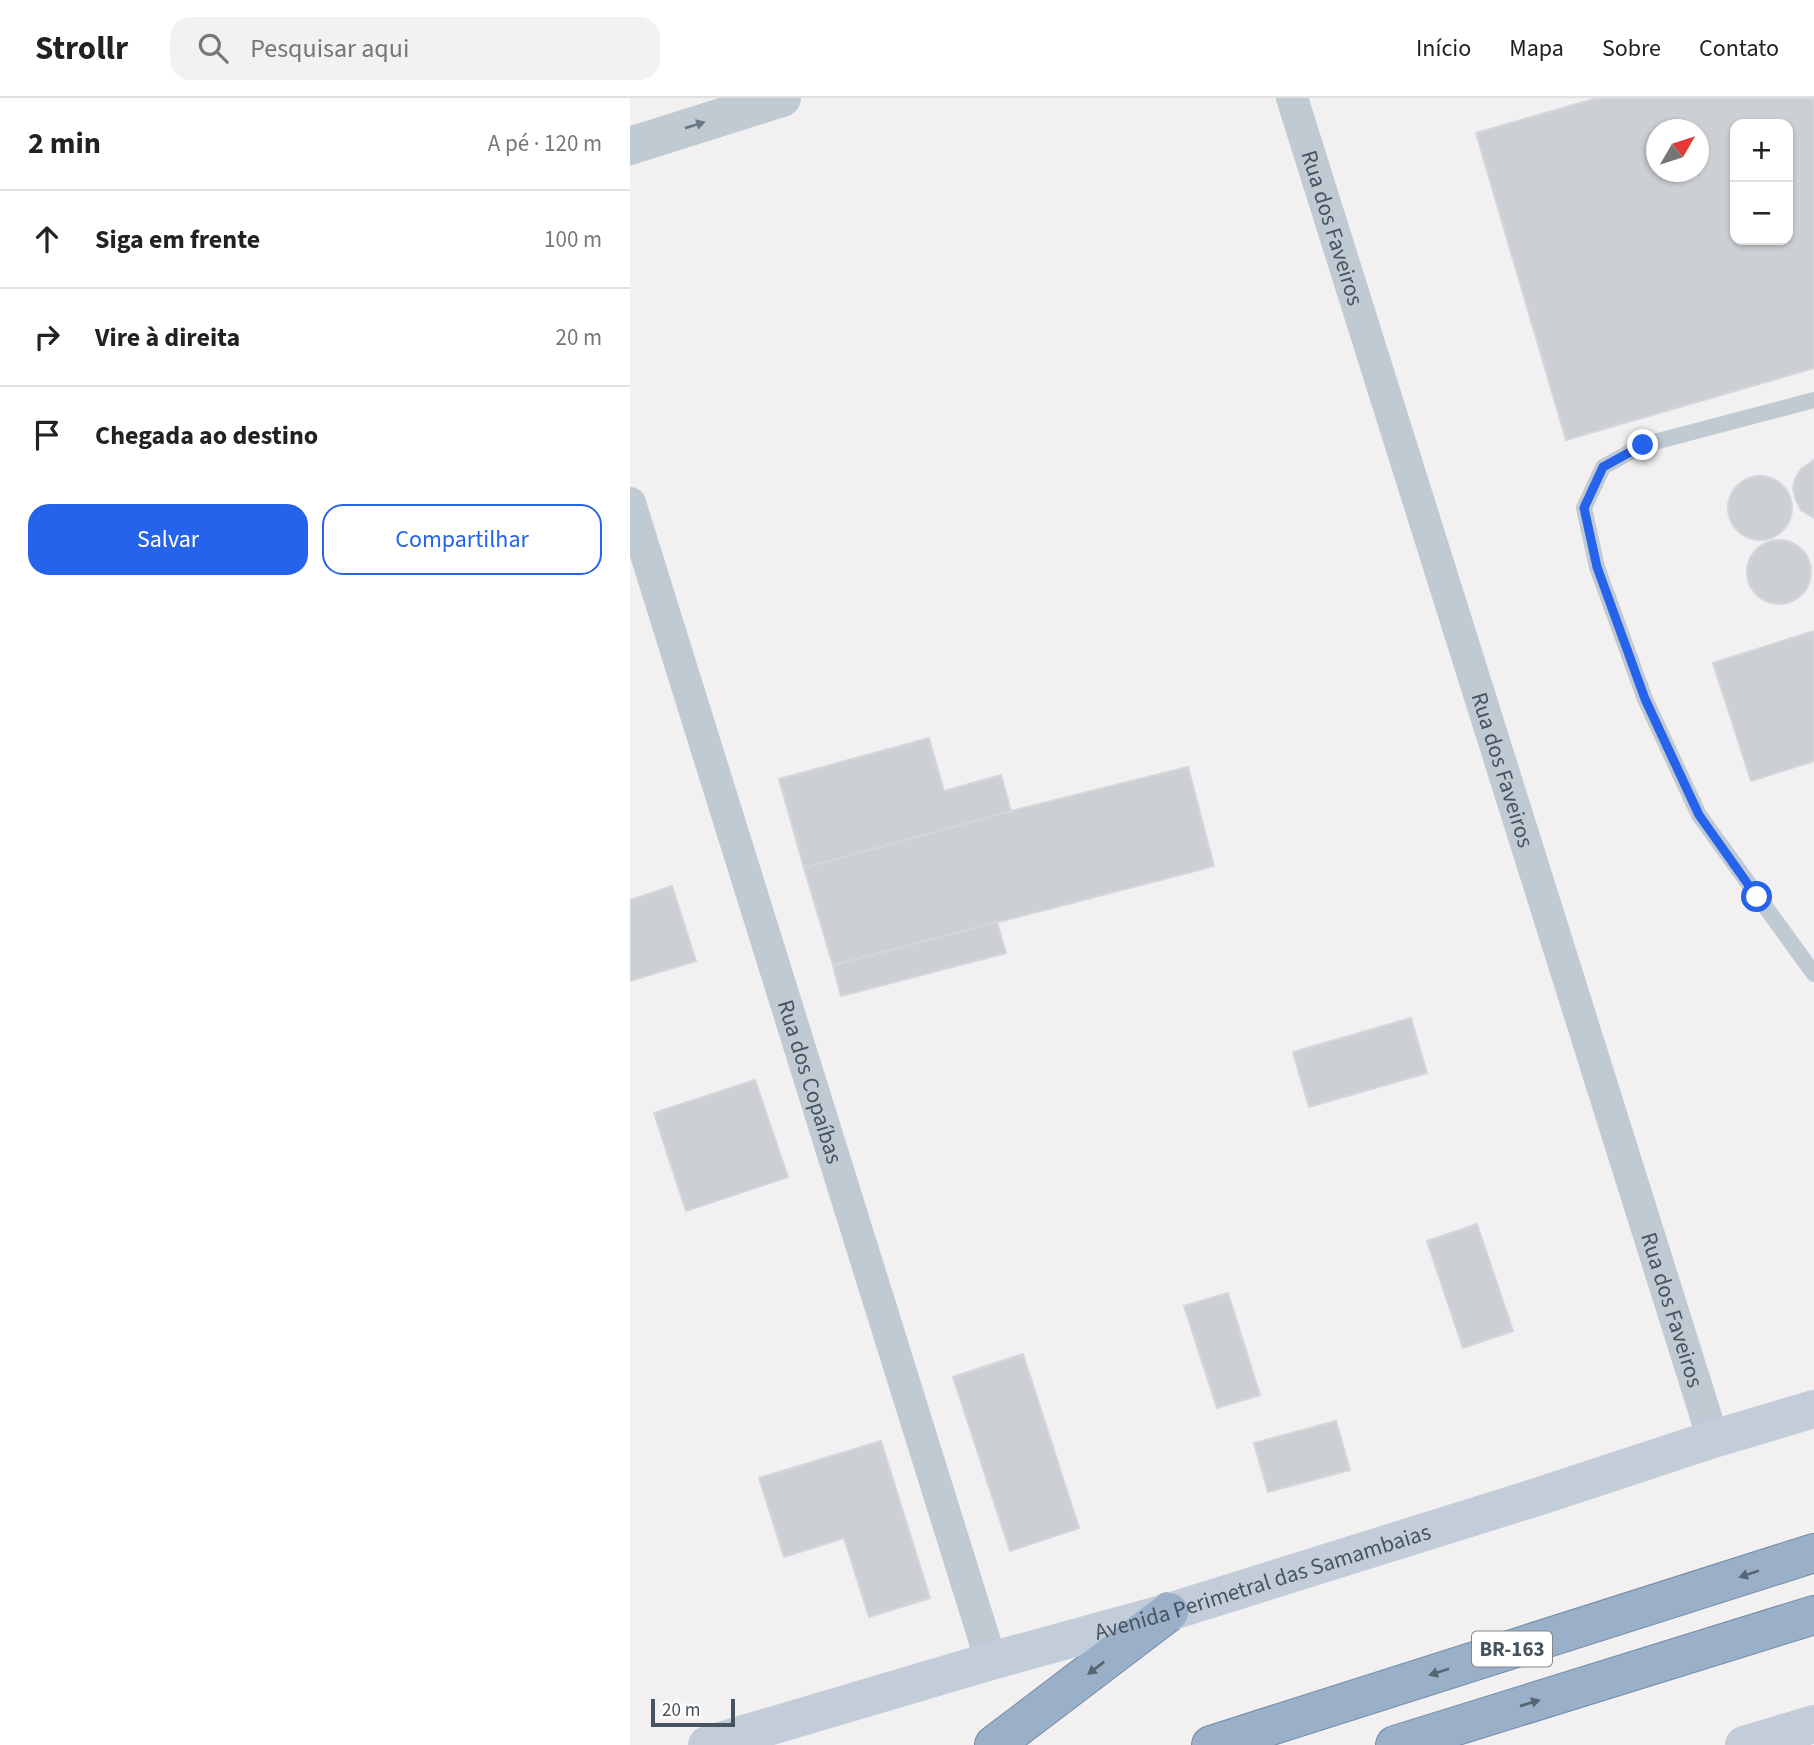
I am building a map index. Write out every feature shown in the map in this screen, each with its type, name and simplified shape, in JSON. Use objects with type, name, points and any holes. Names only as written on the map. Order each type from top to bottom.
[{"type":"highway","name":"BR-163","points":[[1210,1745],[1814,1553]]},
{"type":"highway","points":[[995,1745],[1169,1612]]},
{"type":"highway","name":"BR-163","points":[[1395,1745],[1814,1615]]},
{"type":"main road","name":"Avenida Perimetral das Samambaias","points":[[707,1745],[991,1661],[1169,1612],[1814,1409]]},
{"type":"main road","points":[[1744,1745],[1814,1724]]},
{"type":"street","points":[[630,146],[782,98]]},
{"type":"street","name":"Rua dos Faveiros","points":[[1292,98],[1713,1439]]},
{"type":"street","name":"Rua dos Copaíbas","points":[[630,503],[991,1661]]},
{"type":"lane","points":[[1814,400],[1643,445],[1603,467],[1584,508],[1597,567],[1645,699],[1699,815],[1814,974]]},
{"type":"building","points":[[1597,98],[1814,98],[1814,368],[1566,440],[1476,133]]},
{"type":"building","points":[[1814,460],[1814,518],[1801,510],[1793,489],[1801,469]]},
{"type":"building","points":[[1760,476],[1778,482],[1786,490],[1792,508],[1786,526],[1778,534],[1760,540],[1742,534],[1734,526],[1728,508],[1734,490],[1742,482]]},
{"type":"building","points":[[1779,540],[1797,546],[1805,554],[1811,572],[1805,590],[1797,598],[1779,604],[1761,598],[1753,590],[1747,572],[1753,554],[1761,546]]},
{"type":"building","points":[[1814,631],[1814,761],[1751,781],[1713,663]]},
{"type":"building","points":[[929,738],[944,791],[1001,775],[1011,811],[804,868],[779,779]]},
{"type":"building","points":[[1188,767],[1214,866],[833,965],[804,868],[1011,811]]},
{"type":"building","points":[[672,886],[696,961],[630,981],[630,900]]},
{"type":"building","points":[[997,922],[1006,953],[841,996],[833,965]]},
{"type":"building","points":[[1411,1018],[1427,1073],[1309,1107],[1293,1052]]},
{"type":"building","points":[[755,1080],[788,1177],[686,1211],[654,1113]]},
{"type":"building","points":[[1477,1224],[1513,1331],[1463,1348],[1427,1241]]},
{"type":"building","points":[[1228,1293],[1260,1395],[1217,1408],[1184,1306]]},
{"type":"building","points":[[1023,1354],[1079,1528],[1010,1551],[953,1377]]},
{"type":"building","points":[[1336,1421],[1350,1470],[1268,1492],[1254,1443]]},
{"type":"building","points":[[881,1441],[930,1598],[869,1617],[844,1538],[784,1557],[759,1478]]},
{"type":"route","points":[[1643,445],[1603,467],[1584,508],[1597,567],[1645,699],[1699,815],[1757,897]]}]
